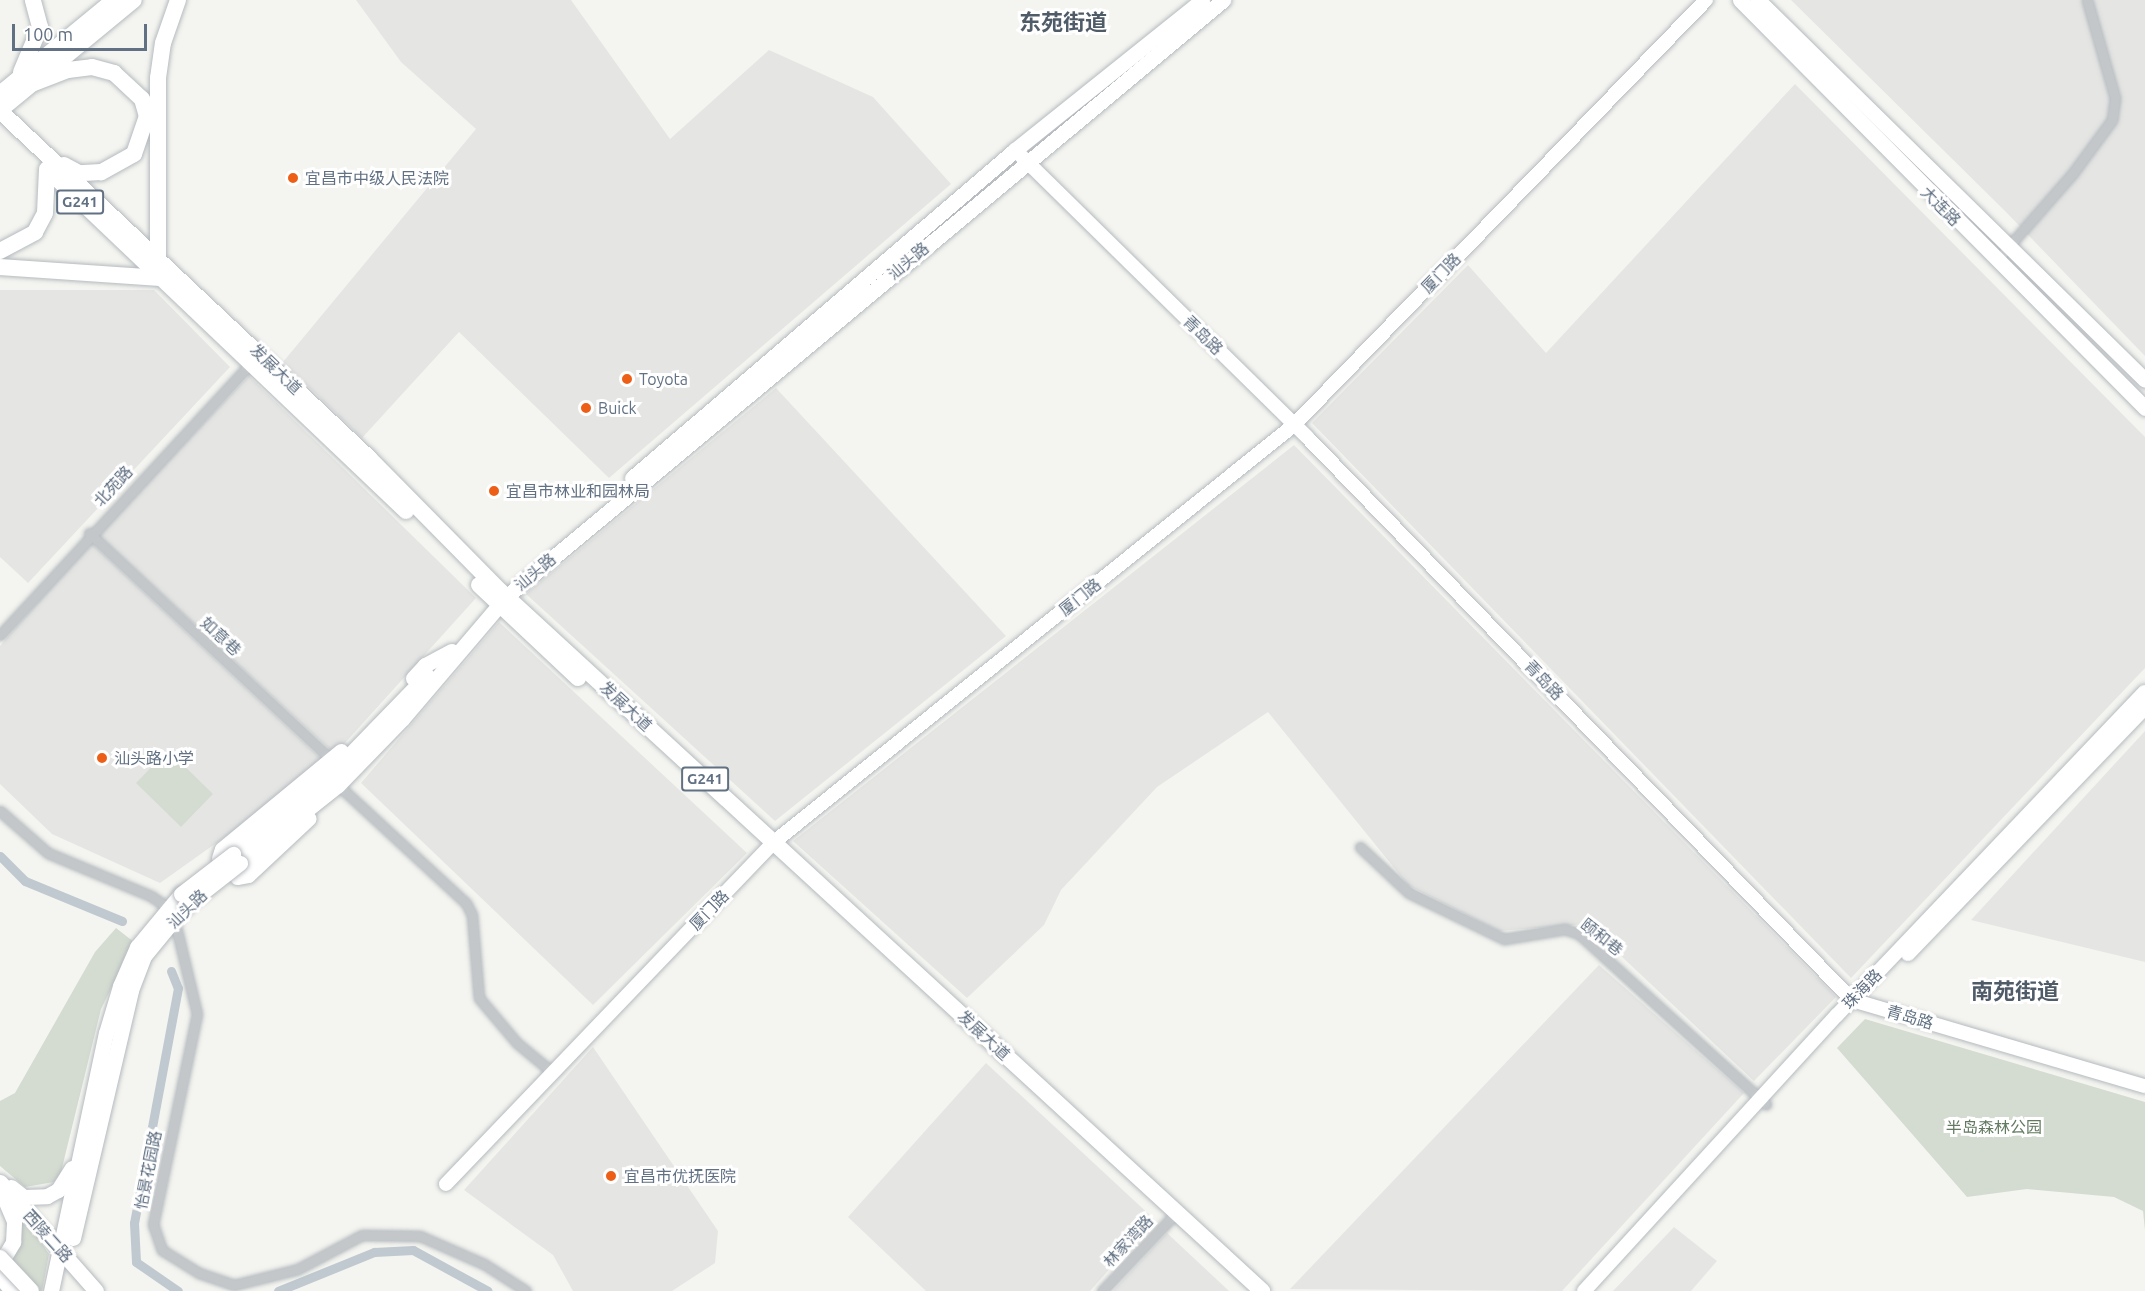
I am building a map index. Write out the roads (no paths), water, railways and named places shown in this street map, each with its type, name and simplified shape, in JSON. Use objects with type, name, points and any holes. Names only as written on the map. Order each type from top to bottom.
[{"type":"highway","points":[[27,83],[40,27],[33,0]]},
{"type":"highway","points":[[0,111],[114,0]]},
{"type":"highway","points":[[27,83],[134,0]]},
{"type":"highway","points":[[158,258],[158,78],[163,43],[178,0]]},
{"type":"highway","points":[[0,94],[68,70],[92,68],[114,73],[142,99],[147,116],[134,154],[119,165],[79,173],[50,164],[45,213],[35,232],[0,251]]},
{"type":"highway","name":"发展大道","points":[[0,111],[160,278],[252,362],[499,598],[1172,1215],[1262,1291]]},
{"type":"highway","name":"发展大道","points":[[0,125],[50,164],[158,258],[369,458],[499,598]]},
{"type":"highway","points":[[0,267],[160,278]]},
{"type":"highway","name":"发展大道","points":[[1172,1215],[1246,1291]]},
{"type":"highway","points":[[0,1258],[31,1291]]},
{"type":"highway","points":[[0,1276],[13,1291]]},
{"type":"main road","name":"汕头路","points":[[232,863],[330,775],[451,651],[499,598],[1015,150],[1202,0]]},
{"type":"main road","name":"汕头路","points":[[62,1291],[64,1254],[81,1146],[120,986],[137,947],[183,900],[338,785],[403,718],[499,598],[1223,0]]},
{"type":"main road","name":"大连路","points":[[1740,0],[1996,261],[2145,408]]},
{"type":"main road","name":"大连路","points":[[1758,0],[2145,380]]},
{"type":"main road","points":[[232,863],[222,849],[332,760],[425,665],[451,651]]},
{"type":"main road","name":"汕头路","points":[[51,1291],[64,1254],[131,990],[144,956],[171,913]]},
{"type":"main road","points":[[0,1181],[24,1197],[47,1196],[68,1178],[81,1146]]},
{"type":"main road","name":"西陵二路","points":[[0,1181],[96,1291]]},
{"type":"main road","points":[[0,1189],[14,1221],[13,1242],[0,1264]]},
{"type":"street","name":"厦门路","points":[[446,1184],[771,846],[1294,425],[1706,0]]},
{"type":"street","points":[[1996,261],[2112,120],[2115,98],[2087,0]]},
{"type":"street","name":"青岛路","points":[[1015,150],[1294,425],[1856,1001],[2145,1086]]},
{"type":"street","name":"北苑路","points":[[0,635],[89,533],[252,362]]},
{"type":"street","name":"如意巷","points":[[89,533],[332,760]]},
{"type":"street","name":"珠海路","points":[[1593,1291],[1856,1001],[2145,692]]},
{"type":"street","name":"珠海路","points":[[1856,1001],[2145,708]]},
{"type":"street","points":[[338,785],[466,903],[472,915],[479,998],[517,1043],[552,1072]]},
{"type":"street","points":[[0,811],[48,853],[151,896],[171,913]]},
{"type":"street","name":"颐和巷","points":[[1360,847],[1409,893],[1504,939],[1564,929],[1580,934],[1764,1101]]},
{"type":"street","name":"怡景花园路","points":[[171,913],[197,1014],[153,1224],[162,1250],[200,1272],[234,1285],[298,1269],[362,1235],[420,1236],[484,1264],[526,1291]]},
{"type":"street","name":"珠海路","points":[[1584,1291],[1764,1101]]},
{"type":"street","name":"林家湾路","points":[[1102,1291],[1172,1215]]},
{"type":"waterway","points":[[0,856],[25,881],[122,921]]},
{"type":"waterway","points":[[171,971],[178,988],[134,1223],[136,1262],[178,1291]]},
{"type":"waterway","points":[[278,1291],[374,1252],[413,1250],[488,1291]]},
{"type":"place","name":"宜昌市中级人民法院","points":[[293,178]]},
{"type":"place","name":"Toyota","points":[[627,379]]},
{"type":"place","name":"Buick","points":[[586,408]]},
{"type":"place","name":"宜昌市林业和园林局","points":[[494,491]]},
{"type":"place","name":"汕头路小学","points":[[102,758]]},
{"type":"place","name":"宜昌市优抚医院","points":[[611,1176]]},
{"type":"district","name":"东苑街道","points":[[1063,22]]},
{"type":"district","name":"南苑街道","points":[[2015,991]]},
{"type":"park label","name":"半岛森林公园","points":[[1994,1127]]}]
